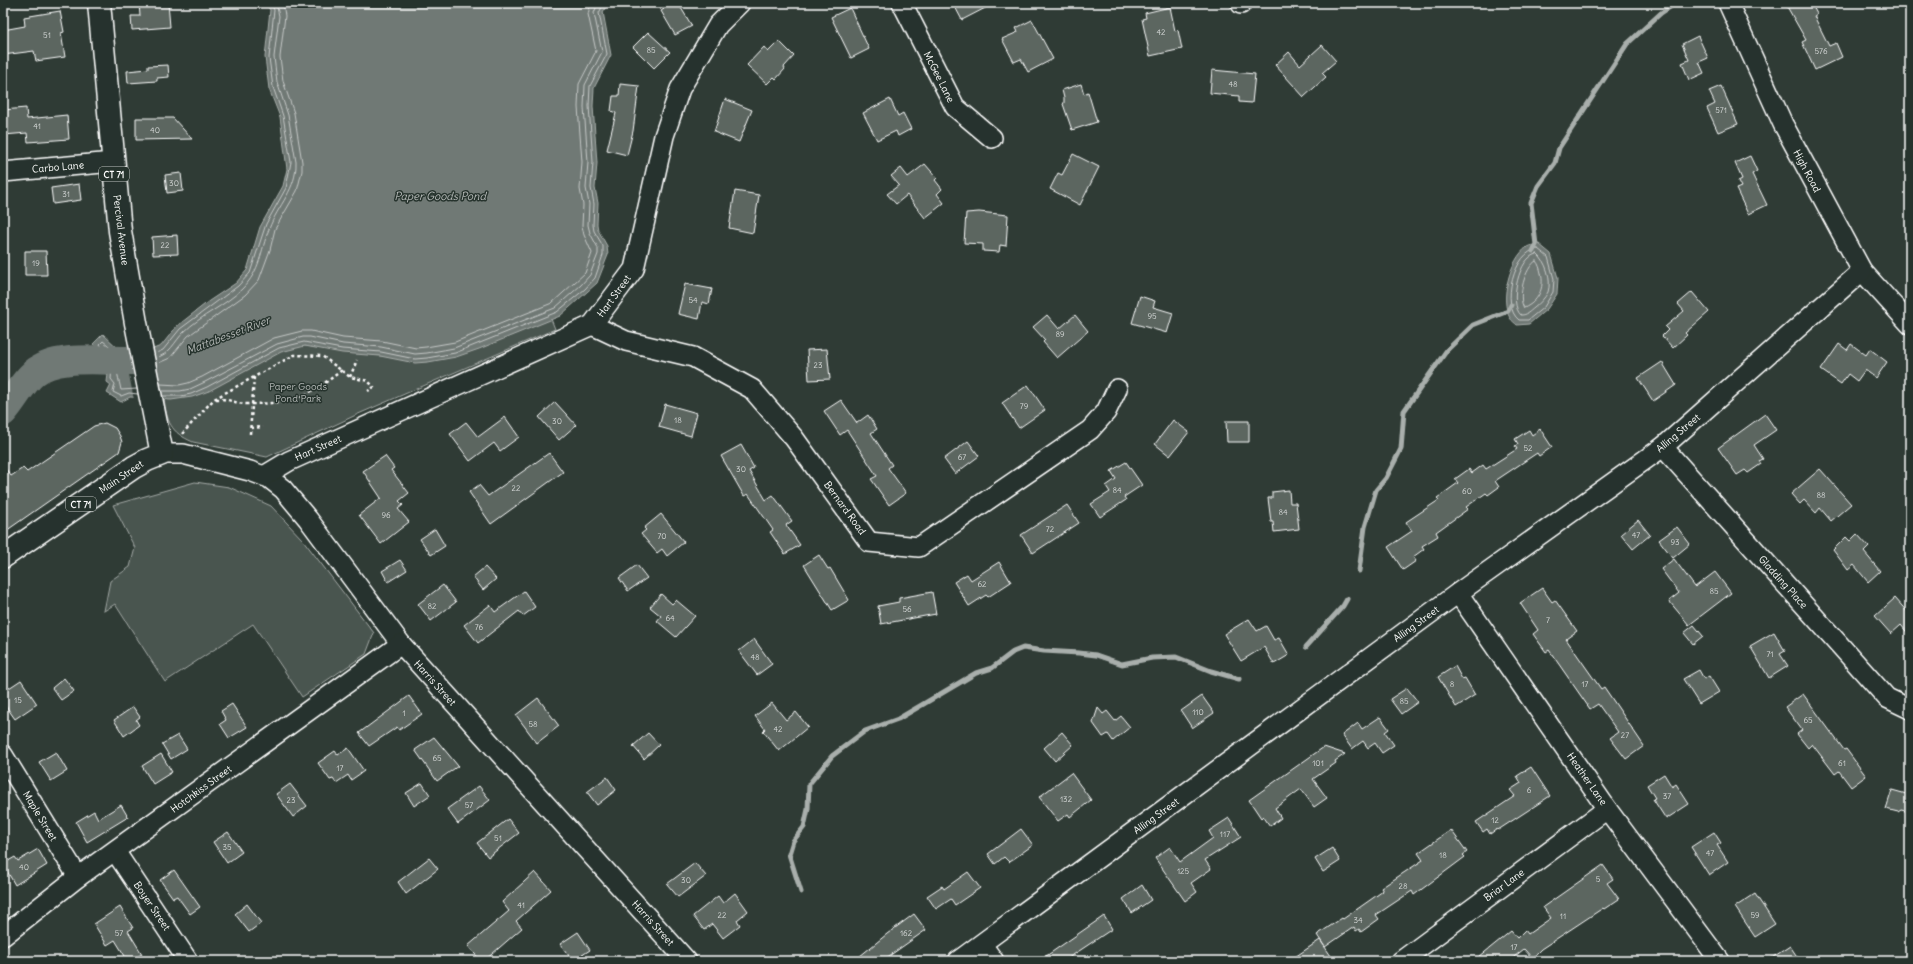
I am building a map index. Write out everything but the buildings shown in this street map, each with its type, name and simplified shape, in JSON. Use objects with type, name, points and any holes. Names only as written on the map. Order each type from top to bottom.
[{"type":"main road","name":"Percival Avenue","points":[[99,3],[113,162],[124,254],[140,345],[162,454]]},
{"type":"main road","name":"Main Street","points":[[3,557],[134,468],[147,460],[162,454]]},
{"type":"street","name":"Hart Street","points":[[264,476],[288,461],[592,325],[634,269],[664,136],[680,89],[718,25],[740,3]]},
{"type":"street","name":"McGee Lane","points":[[902,3],[954,107],[992,138]]},
{"type":"street","name":"High Road","points":[[1728,3],[1783,124],[1862,271],[1910,324]]},
{"type":"street","name":"Carbo Lane","points":[[3,172],[113,162]]},
{"type":"street","name":"Alling Street","points":[[958,961],[982,945],[1458,593],[1663,446],[1862,271]]},
{"type":"street","name":"Bernard Road","points":[[592,325],[626,341],[693,357],[752,389],[794,438],[870,542],[919,546],[1090,430],[1106,412],[1117,389]]},
{"type":"street","name":"Gladding Place","points":[[1663,446],[1887,698],[1910,709]]},
{"type":"street","name":"Harris Street","points":[[162,454],[184,454],[264,476],[279,485],[304,514],[401,644],[687,961]]},
{"type":"street","name":"Heather Lane","points":[[1458,593],[1607,809],[1720,961]]},
{"type":"street","name":"Hotchkiss Street","points":[[3,936],[78,877],[401,644]]},
{"type":"street","name":"Maple Street","points":[[3,755],[78,877]]},
{"type":"street","name":"Briar Lane","points":[[1401,961],[1607,809]]},
{"type":"street","name":"Boyer Street","points":[[115,851],[188,961]]},
{"type":"street","points":[[982,945],[994,961]]},
{"type":"path","points":[[182,434],[214,399],[294,355],[322,356],[350,377],[368,381],[374,387],[368,391]]},
{"type":"path","points":[[350,377],[357,360]]},
{"type":"path","points":[[214,399],[226,398],[247,405],[289,401],[327,383],[342,370]]},
{"type":"path","points":[[250,434],[254,377]]},
{"type":"path","points":[[251,428],[263,427]]},
{"type":"green space","name":"Paper Goods Pond Park","points":[[551,319],[555,329],[356,415],[267,457],[193,442],[179,434],[168,420],[164,398],[290,344],[420,361]]},
{"type":"green space","points":[[195,482],[229,487],[271,506],[303,540],[374,633],[366,654],[302,697],[253,624],[165,682],[115,604],[104,611],[110,581],[130,567],[135,548],[113,505]]},
{"type":"water","name":"Paper Goods Pond","points":[[266,3],[608,3],[603,12],[611,55],[594,88],[593,106],[597,163],[595,188],[598,203],[597,224],[598,230],[607,246],[608,255],[597,283],[560,316],[456,357],[415,363],[380,356],[342,353],[305,346],[281,352],[209,391],[192,397],[171,400],[130,397],[121,402],[107,393],[111,385],[107,382],[107,366],[100,352],[93,344],[103,334],[121,351],[148,351],[161,346],[177,326],[209,301],[236,283],[247,270],[260,227],[283,186],[287,169],[280,117],[269,89],[265,57],[270,10]]},
{"type":"water","points":[[1539,244],[1551,254],[1558,278],[1557,294],[1547,309],[1529,324],[1517,325],[1510,318],[1507,310],[1506,291],[1508,280],[1511,270],[1521,253],[1528,246]]},
{"type":"pier","points":[[153,348],[164,402],[134,400],[124,349]]},
{"type":"waterway","points":[[1533,251],[1536,245],[1531,203],[1538,186],[1555,163],[1559,148],[1627,44],[1661,13],[1676,3]]},
{"type":"waterway","points":[[1359,571],[1365,527],[1376,490],[1386,478],[1401,449],[1404,411],[1447,350],[1473,325],[1508,311],[1511,305]]},
{"type":"waterway","name":"Mattabesset River","points":[[3,412],[29,377],[44,367],[71,360],[145,360]]},
{"type":"waterway","points":[[1306,647],[1343,606],[1347,599]]},
{"type":"waterway","points":[[801,892],[789,854],[793,841],[804,827],[808,809],[809,784],[832,756],[865,731],[898,719],[976,673],[992,668],[1013,652],[1023,648],[1079,653],[1096,655],[1122,664],[1152,658],[1176,657],[1211,671],[1239,679]]}]
